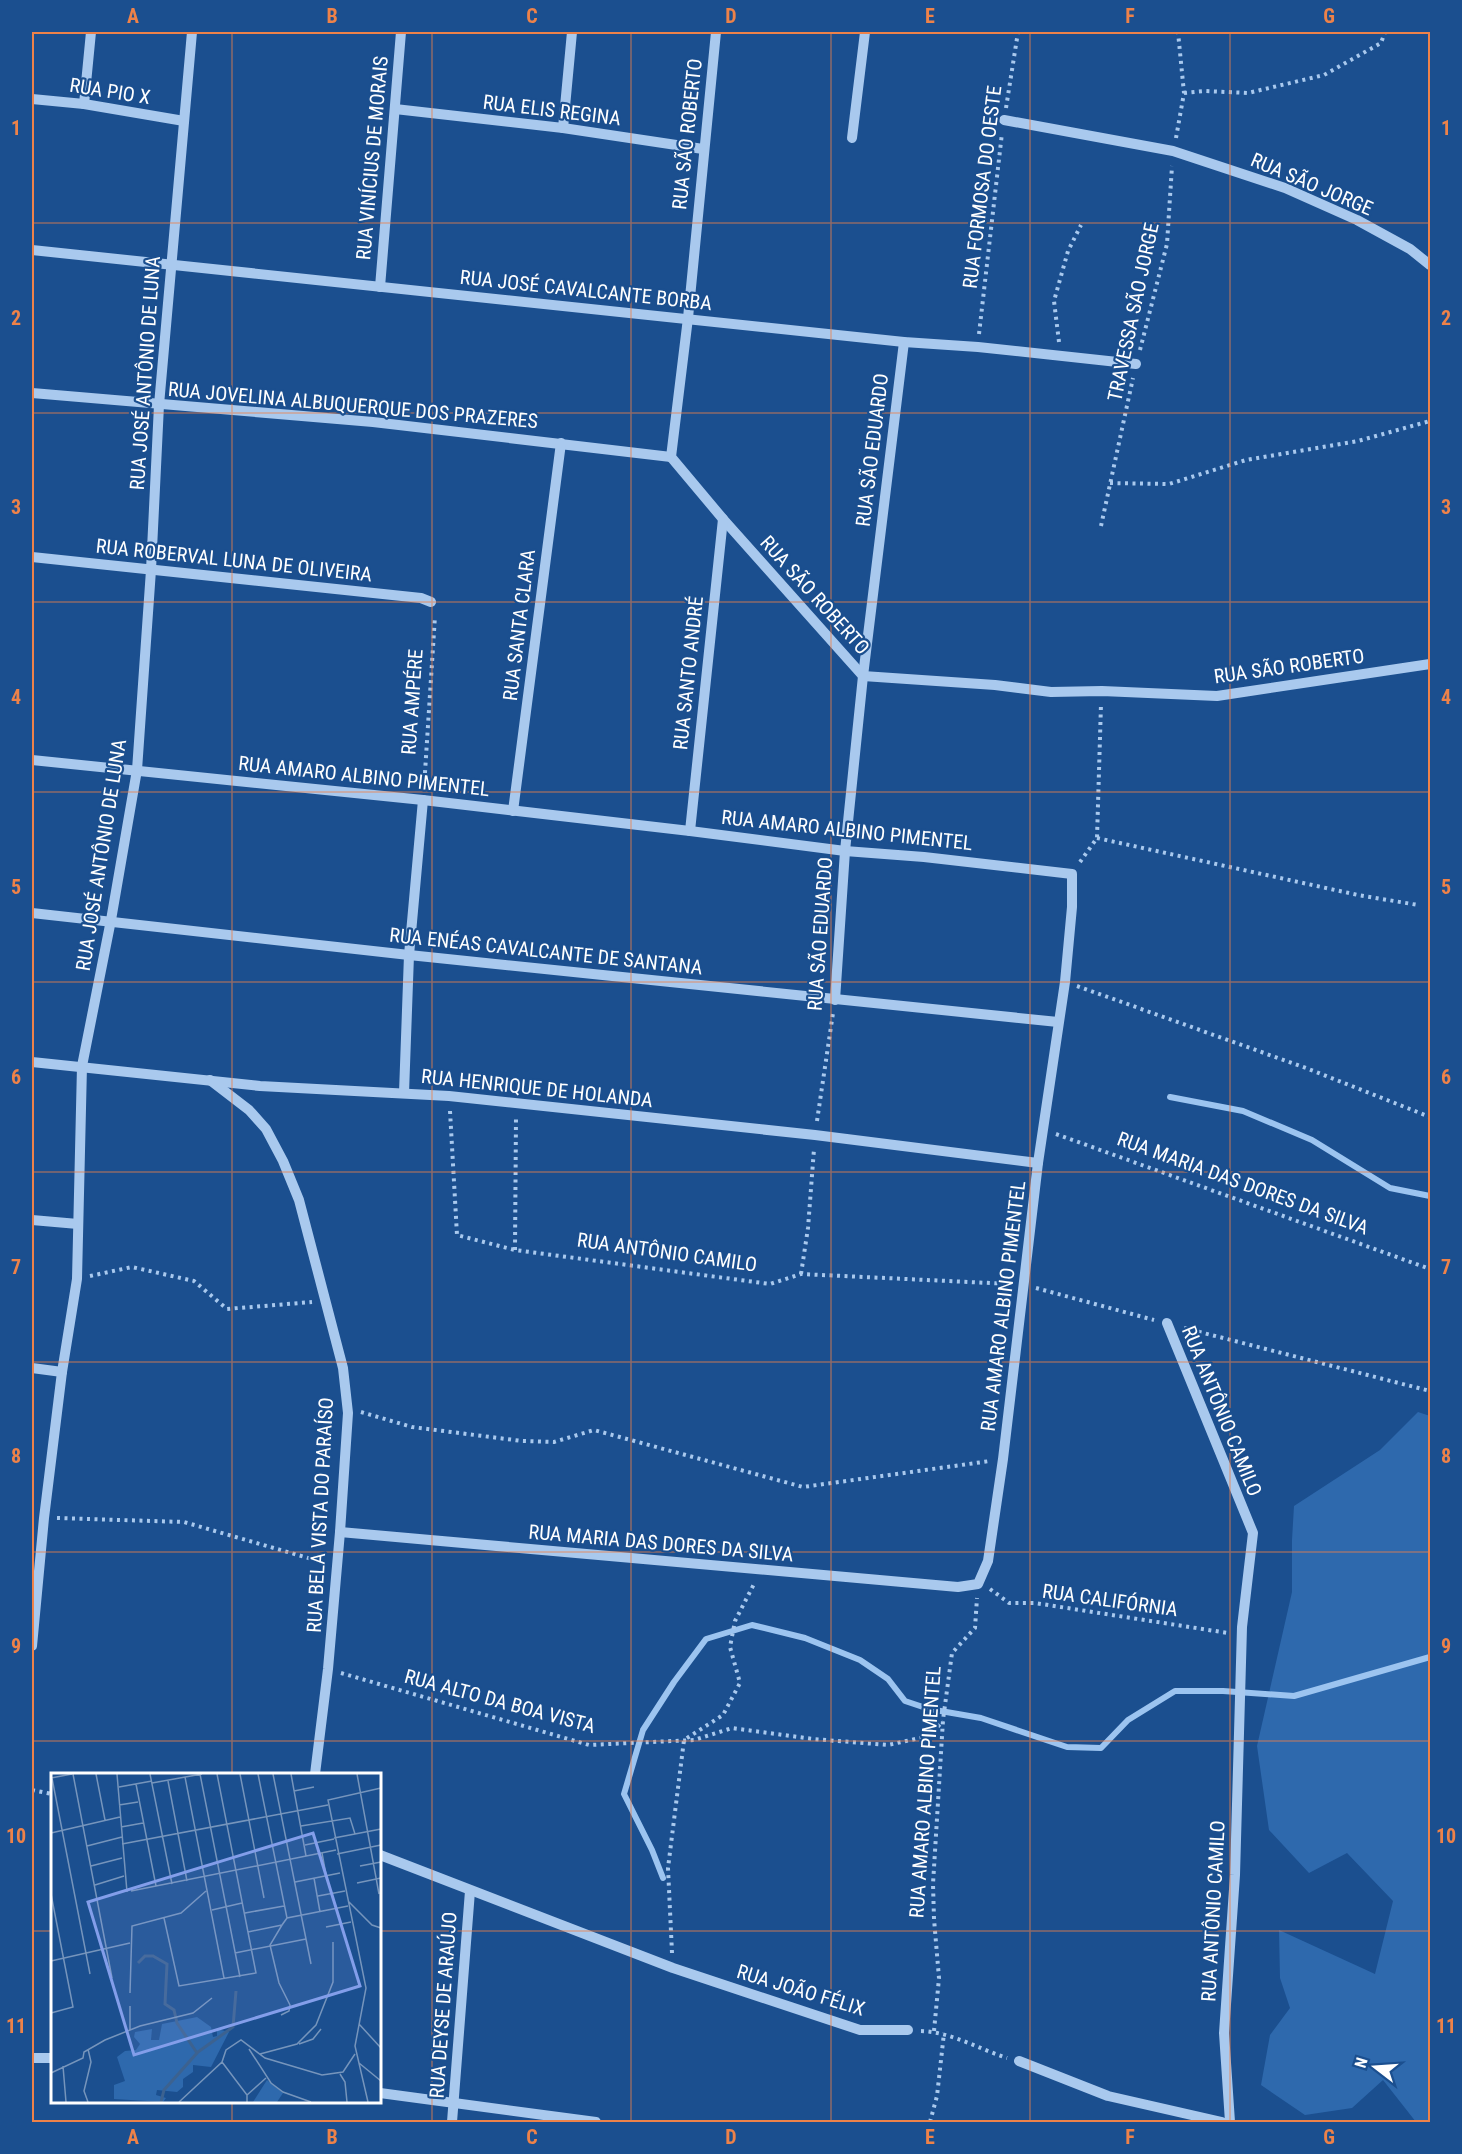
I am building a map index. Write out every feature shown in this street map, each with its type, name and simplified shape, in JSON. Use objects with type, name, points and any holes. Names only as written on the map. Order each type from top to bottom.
[{"type":"street","points":[[84,104],[91,32]]},
{"type":"street","name":"RUA JOSÉ ANTÔNIO DE LUNA","points":[[32,1646],[44,1518],[62,1372],[77,1279],[82,1066],[111,920],[137,770],[151,570],[159,405],[192,32]]},
{"type":"street","name":"RUA VINÍCIUS DE MORAIS","points":[[380,287],[401,32]]},
{"type":"street","points":[[563,128],[572,32]]},
{"type":"street","name":"RUA SÃO ROBERTO","points":[[716,32],[688,318],[671,457],[863,676],[995,685],[1051,692],[1217,696],[1431,664]]},
{"type":"street","points":[[852,138],[865,32]]},
{"type":"street","name":"RUA PIO X","points":[[32,99],[84,104],[184,121]]},
{"type":"street","name":"RUA ELIS REGINA","points":[[395,109],[563,128],[703,149]]},
{"type":"street","name":"RUA SÃO JORGE","points":[[1004,120],[1173,151],[1285,188],[1357,220],[1410,249],[1431,265]]},
{"type":"street","name":"RUA JOSÉ CAVALCANTE BORBA","points":[[32,250],[904,342],[978,347],[1062,358],[1136,364]]},
{"type":"street","name":"RUA SÃO EDUARDO","points":[[835,1000],[845,851],[863,676],[904,342]]},
{"type":"street","name":"RUA JOVELINA ALBUQUERQUE DOS PRAZERES","points":[[32,393],[373,422],[671,457]]},
{"type":"street","name":"RUA SANTA CLARA","points":[[513,811],[561,443]]},
{"type":"street","name":"RUA SANTO ANDRÉ","points":[[690,831],[723,519]]},
{"type":"street","name":"RUA ROBERVAL LUNA DE OLIVEIRA","points":[[32,557],[421,598],[431,602]]},
{"type":"street","name":"RUA AMARO ALBINO PIMENTEL","points":[[32,760],[423,800],[845,851],[924,857],[1072,874],[1072,907],[1065,982],[1038,1163],[1003,1459],[988,1562],[978,1584]]},
{"type":"street","points":[[404,1093],[409,955],[423,800]]},
{"type":"street","name":"RUA ENÉAS CAVALCANTE DE SANTANA","points":[[32,913],[409,955],[1058,1022]]},
{"type":"street","name":"RUA HENRIQUE DE HOLANDA","points":[[32,1062],[260,1086],[449,1096],[815,1135],[1038,1163]]},
{"type":"street","name":"RUA BELA VISTA DO PARAÍSO","points":[[210,1080],[249,1110],[266,1129],[283,1161],[299,1200],[343,1368],[348,1413],[338,1566],[315,1773]]},
{"type":"street","points":[[32,1220],[78,1224]]},
{"type":"street","name":"RUA ANTÔNIO CAMILO","points":[[1167,1323],[1253,1533],[1242,1636],[1235,1875],[1224,2032],[1230,2122]]},
{"type":"street","points":[[32,1368],[62,1372]]},
{"type":"street","points":[[32,1516],[44,1518]]},
{"type":"street","name":"RUA MARIA DAS DORES DA SILVA","points":[[340,1532],[958,1587],[978,1584]]},
{"type":"street","name":"RUA JOÃO FÉLIX","points":[[381,1855],[673,1968],[860,2030],[908,2030]]},
{"type":"street","name":"RUA DEYSE DE ARAÚJO","points":[[452,2122],[470,1891]]},
{"type":"street","points":[[32,2058],[51,2058]]},
{"type":"street","points":[[1019,2061],[1108,2096],[1222,2122]]},
{"type":"street","points":[[381,2093],[596,2122]]},
{"type":"path","name":"RUA FORMOSA DO OESTE","points":[[978,347],[1004,120],[1018,32]]},
{"type":"path","name":"TRAVESSA SÃO JORGE","points":[[1101,526],[1136,364],[1167,244],[1173,151],[1184,93],[1178,32]]},
{"type":"path","points":[[1184,93],[1248,93],[1324,75],[1381,43],[1385,32]]},
{"type":"path","points":[[1062,358],[1054,301],[1068,251],[1081,225]]},
{"type":"path","points":[[1110,483],[1169,484],[1246,460],[1358,441],[1431,421]]},
{"type":"path","name":"RUA AMPÉRE","points":[[423,800],[435,613],[431,602]]},
{"type":"path","points":[[1072,874],[1097,838],[1102,692]]},
{"type":"path","points":[[1097,838],[1358,895],[1418,905]]},
{"type":"path","points":[[1065,982],[1306,1068],[1431,1117]]},
{"type":"path","name":"RUA SÃO EDUARDO","points":[[801,1274],[808,1228],[815,1135],[835,1000]]},
{"type":"path","name":"RUA ANTÔNIO CAMILO","points":[[449,1096],[457,1235],[515,1250],[770,1284],[801,1274],[1024,1285],[1167,1323]]},
{"type":"path","points":[[515,1250],[516,1104]]},
{"type":"path","name":"RUA MARIA DAS DORES DA SILVA","points":[[1044,1130],[1431,1269]]},
{"type":"path","points":[[77,1279],[132,1267],[194,1281],[227,1309],[325,1301]]},
{"type":"path","points":[[1167,1323],[1431,1391]]},
{"type":"path","name":"RUA AMARO ALBINO PIMENTEL","points":[[348,1413],[362,1412],[412,1427],[522,1442],[554,1442],[594,1430],[803,1487],[1003,1459]]},
{"type":"path","points":[[44,1518],[184,1522],[338,1566]]},
{"type":"path","points":[[673,1968],[668,1868],[684,1740],[723,1715],[740,1683],[730,1647],[735,1626],[761,1570]]},
{"type":"path","name":"RUA AMARO ALBINO PIMENTEL","points":[[934,2031],[939,1978],[933,1884],[945,1706],[952,1653],[975,1628],[978,1584]]},
{"type":"path","name":"RUA CALIFÓRNIA","points":[[978,1584],[992,1590],[1009,1603],[1058,1607],[1242,1636]]},
{"type":"path","name":"RUA ALTO DA BOA VISTA","points":[[328,1669],[589,1745],[694,1740],[732,1728],[813,1740],[888,1746],[928,1736],[944,1718]]},
{"type":"path","points":[[32,1790],[51,1794]]},
{"type":"path","points":[[908,2030],[934,2031],[1019,2061]]},
{"type":"path","points":[[930,2122],[937,2096],[944,2034]]},
{"type":"shaded area","points":[[1418,1412],[1430,1416],[1430,2122],[1416,2122],[1383,2080],[1352,2108],[1305,2115],[1261,2085],[1270,2035],[1290,2008],[1280,1978],[1279,1930],[1375,1974],[1393,1901],[1347,1853],[1309,1873],[1269,1830],[1257,1746],[1292,1592],[1294,1506],[1380,1450]]},
{"type":"waterway","points":[[1170,1097],[1243,1111],[1312,1140],[1390,1188],[1430,1196]]},
{"type":"waterway","points":[[663,1878],[652,1850],[624,1794],[643,1730],[674,1682],[706,1639],[752,1625],[805,1638],[860,1660],[888,1679],[905,1701],[929,1709],[981,1718],[1067,1747],[1101,1748],[1128,1720],[1175,1691],[1223,1691],[1294,1696],[1430,1657]]}]
